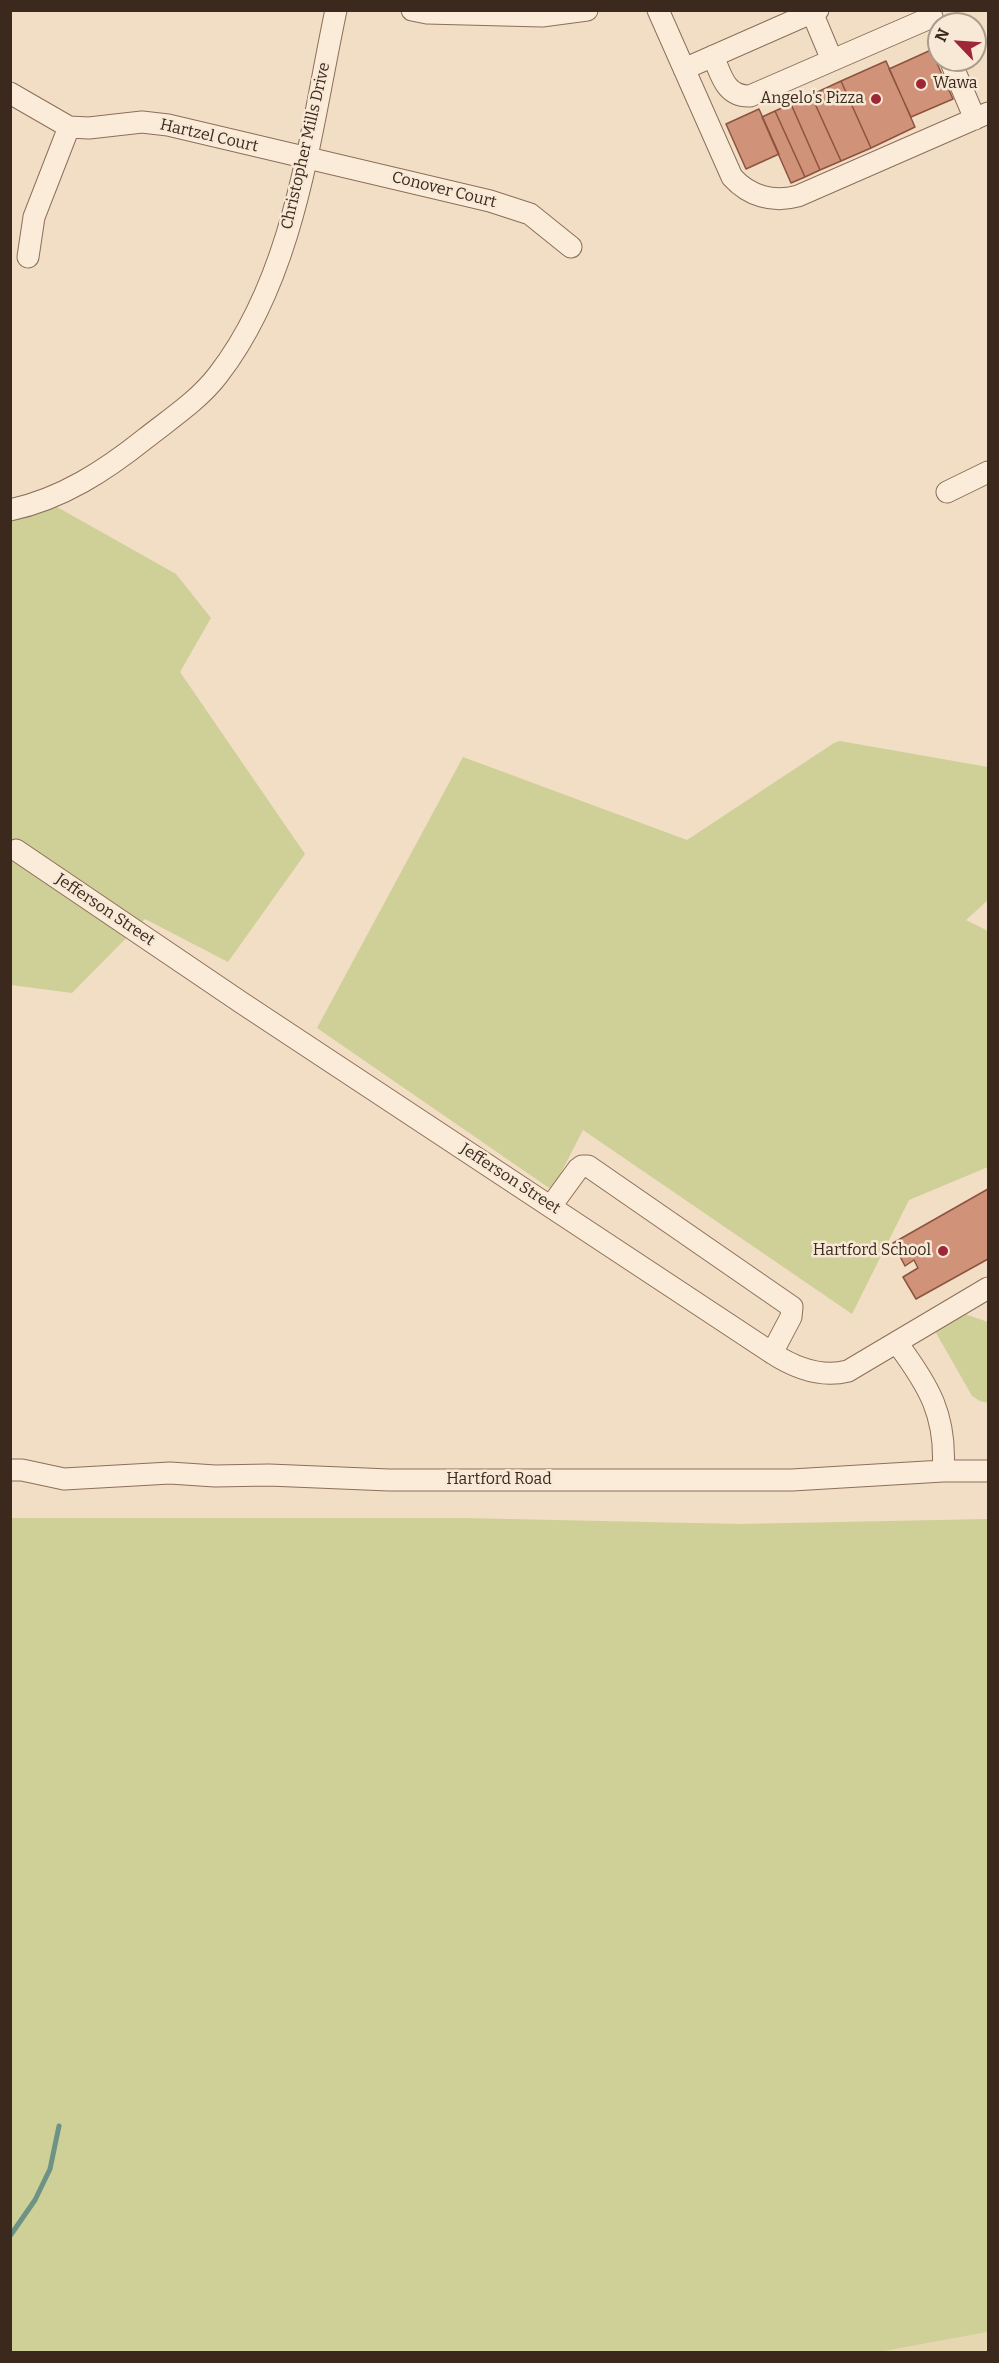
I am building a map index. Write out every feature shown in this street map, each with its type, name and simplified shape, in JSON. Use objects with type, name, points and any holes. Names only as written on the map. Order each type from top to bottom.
[{"type":"street","name":"Christopher Mills Drive","points":[[10,510],[57,494],[97,476],[187,406],[216,377],[241,342],[262,301],[287,233],[307,157],[336,10]]},
{"type":"street","points":[[412,10],[427,13],[542,16],[587,10]]},
{"type":"street","points":[[658,10],[732,177],[748,191],[769,198],[798,196],[982,116],[957,72]]},
{"type":"street","points":[[684,69],[814,11],[832,60]]},
{"type":"street","points":[[713,56],[726,86],[734,93],[744,96],[752,95],[832,60],[927,23]]},
{"type":"street","points":[[10,93],[69,126],[34,217],[28,257]]},
{"type":"street","name":"Hartzel Court","points":[[69,126],[89,128],[129,123],[154,123],[307,157]]},
{"type":"street","name":"Conover Court","points":[[307,157],[490,201],[530,214],[571,247]]},
{"type":"street","points":[[947,492],[988,472]]},
{"type":"street","name":"Jefferson Street","points":[[16,850],[242,1003],[772,1353],[799,1368],[812,1372],[836,1374],[848,1371],[931,1324],[988,1288]]},
{"type":"street","points":[[551,1206],[578,1169],[588,1166],[792,1307],[791,1317],[772,1353]]},
{"type":"street","points":[[897,1343],[921,1374],[936,1404],[943,1437],[943,1471]]},
{"type":"street","name":"Hartford Road","points":[[10,1470],[22,1470],[64,1479],[170,1473],[390,1480],[792,1480],[943,1471],[988,1471]]},
{"type":"shaded area","points":[[988,2332],[988,2352],[879,2352]]},
{"type":"green space","points":[[50,503],[176,574],[211,618],[180,672],[305,854],[228,962],[145,919],[72,993],[11,985],[11,514]]},
{"type":"green space","points":[[840,741],[988,767],[988,900],[966,920],[988,931],[988,1167],[909,1200],[852,1314],[583,1130],[552,1190],[317,1028],[463,757],[687,840]]},
{"type":"green space","points":[[953,1310],[988,1322],[988,1403],[972,1396],[931,1324]]},
{"type":"green space","points":[[11,1518],[463,1518],[740,1524],[988,1519],[988,2332],[879,2352],[11,2352]]},
{"type":"building","name":"Wawa","points":[[927,52],[927,72],[941,72],[953,99],[911,117],[889,69]]},
{"type":"building","name":"Angelo's Pizza","points":[[886,61],[915,127],[871,148],[841,81]]},
{"type":"building","points":[[841,81],[871,148],[841,161],[811,95]]},
{"type":"building","points":[[811,95],[841,161],[820,170],[791,104]]},
{"type":"building","points":[[791,104],[820,170],[805,177],[775,111]]},
{"type":"building","points":[[759,109],[779,154],[746,169],[726,124]]},
{"type":"building","points":[[775,111],[805,177],[791,183],[762,117]]},
{"type":"building","name":"Hartford School","points":[[988,1189],[988,1259],[916,1299],[903,1277],[918,1268],[914,1260],[905,1266],[893,1243]]},
{"type":"waterway","points":[[10,2236],[35,2200],[50,2169],[59,2126]]},
{"type":"place","name":"Wawa","points":[[921,84]]},
{"type":"place","name":"Angelo's Pizza","points":[[876,99]]},
{"type":"place","name":"Hartford School","points":[[943,1251]]}]
